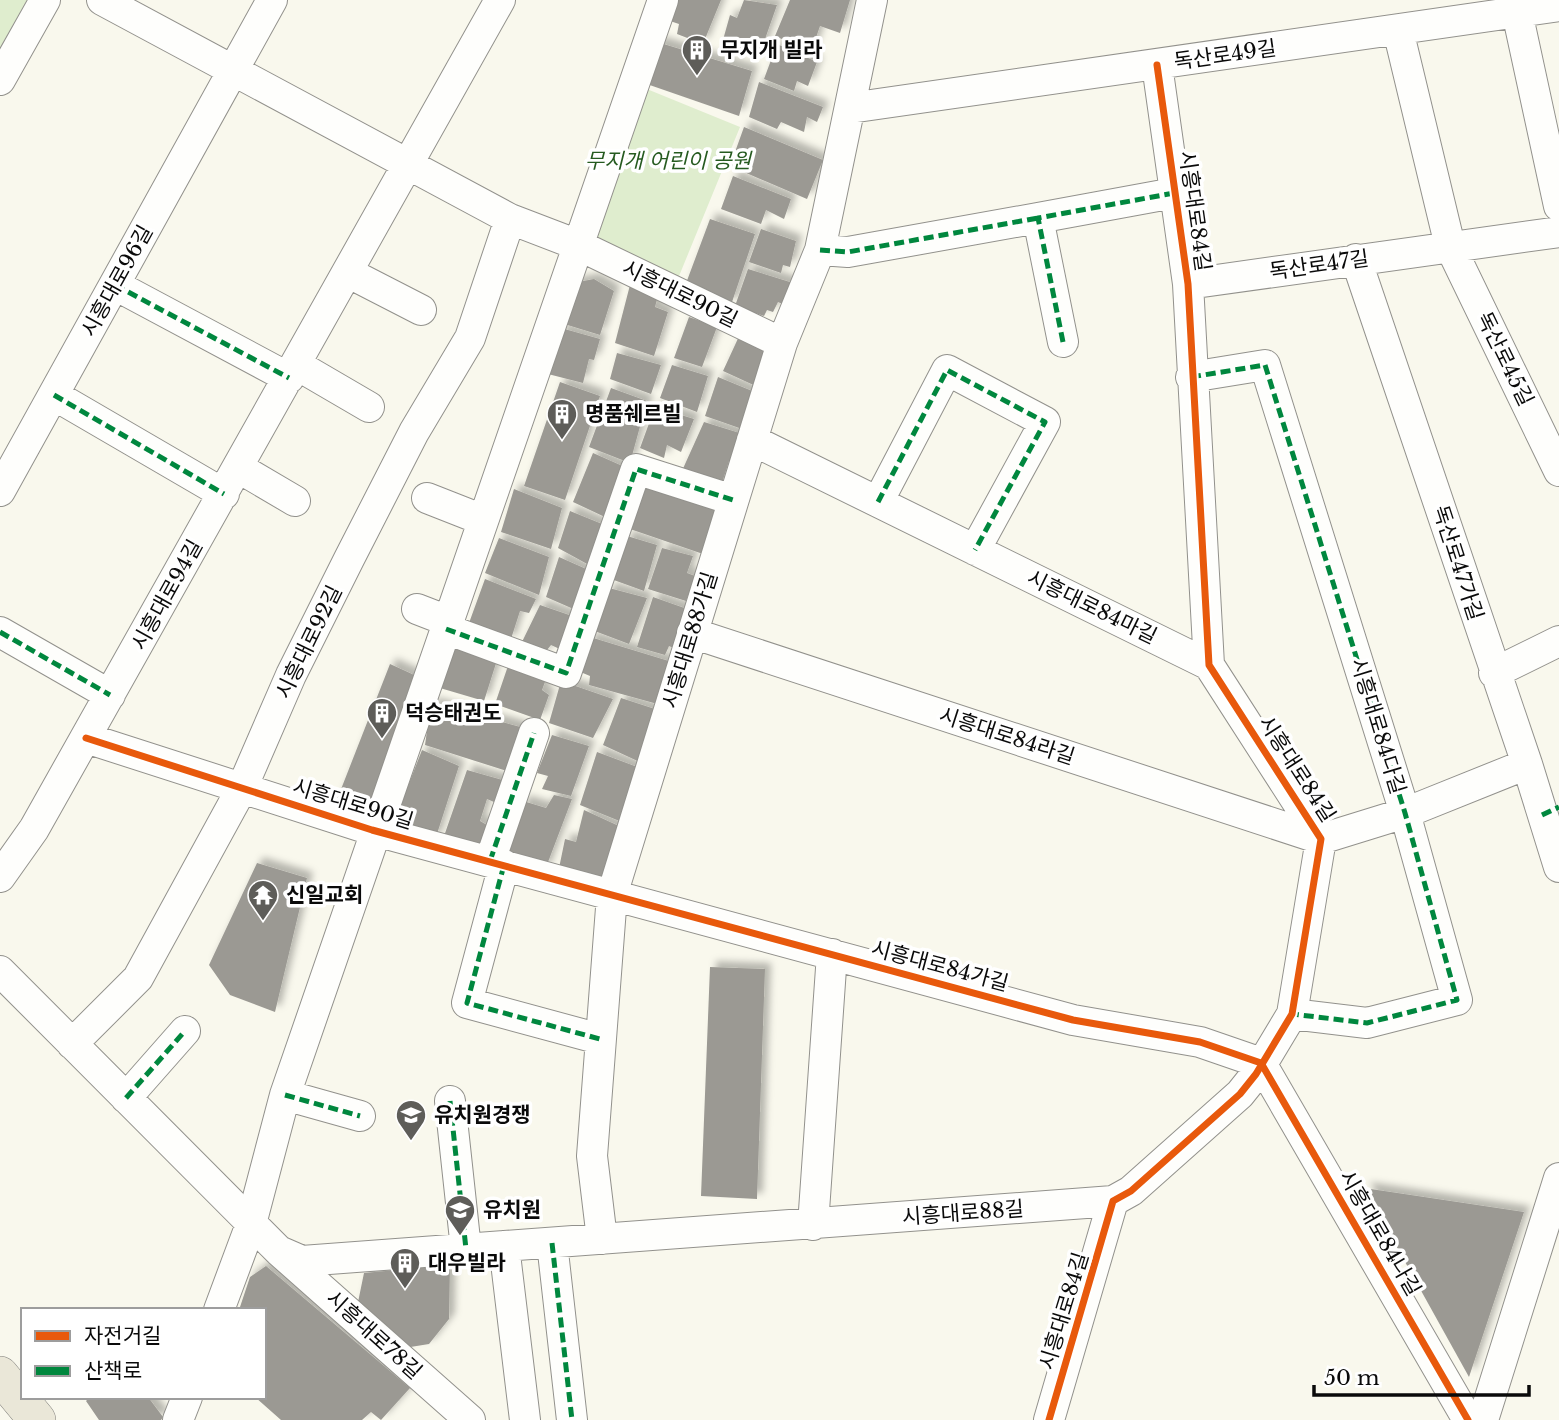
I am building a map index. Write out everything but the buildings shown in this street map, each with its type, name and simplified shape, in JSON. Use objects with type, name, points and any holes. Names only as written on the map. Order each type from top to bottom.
[{"type":"main road","points":[[0,1375],[37,1420]]},
{"type":"street","points":[[0,80],[45,0]]},
{"type":"street","points":[[102,0],[409,166]]},
{"type":"street","name":"시흥대로96길","points":[[0,491],[272,0]]},
{"type":"street","name":"시흥대로94길","points":[[0,877],[34,829],[86,738],[500,0]]},
{"type":"street","name":"시흥대로90길","points":[[220,1308],[251,1224],[285,1095],[663,0]]},
{"type":"street","name":"시흥대로88가길","points":[[602,1240],[592,1156],[612,895],[782,343],[820,250],[872,0]]},
{"type":"street","name":"독산로49길","points":[[850,108],[1559,6]]},
{"type":"street","points":[[1517,12],[1559,205]]},
{"type":"street","points":[[1398,30],[1450,246]]},
{"type":"street","name":"시흥대로84길","points":[[1049,1420],[1113,1201],[1131,1191],[1240,1094],[1292,1014],[1321,839],[1209,665],[1191,377],[1188,284],[1157,65]]},
{"type":"street","name":"시흥대로90길","points":[[409,166],[510,219],[578,245],[782,343]]},
{"type":"street","name":"시흥대로84길","points":[[1038,218],[1174,192]]},
{"type":"street","points":[[820,250],[848,252],[1038,218],[1063,342]]},
{"type":"street","name":"시흥대로92길","points":[[72,1044],[138,978],[242,788],[291,675],[349,559],[414,432],[470,338],[510,219]]},
{"type":"street","name":"독산로47길","points":[[1188,284],[1559,232]]},
{"type":"street","name":"독산로45길","points":[[1450,246],[1559,471]]},
{"type":"street","name":"독산로47가길","points":[[1356,259],[1494,673],[1527,764],[1550,811],[1559,867]]},
{"type":"street","points":[[349,273],[421,310]]},
{"type":"street","points":[[115,285],[369,407]]},
{"type":"street","name":"시흥대로84다길","points":[[1191,377],[1265,365],[1405,813],[1457,1000],[1367,1023],[1292,1014]]},
{"type":"street","points":[[878,502],[947,370],[1045,422],[975,550]]},
{"type":"street","points":[[54,395],[224,494]]},
{"type":"street","name":"시흥대로84마길","points":[[752,440],[1209,665]]},
{"type":"street","points":[[239,468],[295,501]]},
{"type":"street","points":[[417,609],[447,625],[566,673],[636,469],[733,500]]},
{"type":"street","points":[[427,498],[483,520]]},
{"type":"street","points":[[0,632],[110,695]]},
{"type":"street","name":"시흥대로84라길","points":[[692,633],[1321,839]]},
{"type":"street","points":[[1494,673],[1559,641]]},
{"type":"street","points":[[534,733],[497,863],[467,1003],[600,1039]]},
{"type":"street","name":"시흥대로90길","points":[[86,738],[376,830],[612,895]]},
{"type":"street","name":"시흥대로84길","points":[[1321,839],[1405,813],[1527,764]]},
{"type":"street","name":"시흥대로84가길","points":[[612,895],[1073,1020],[1200,1042],[1261,1063]]},
{"type":"street","points":[[813,1225],[832,954]]},
{"type":"street","points":[[0,971],[279,1251]]},
{"type":"street","points":[[126,1098],[185,1031]]},
{"type":"street","name":"시흥대로84나길","points":[[1261,1063],[1468,1420]]},
{"type":"street","points":[[285,1095],[360,1116]]},
{"type":"street","points":[[450,1101],[466,1249]]},
{"type":"street","points":[[1483,1420],[1559,1178]]},
{"type":"street","name":"시흥대로88길","points":[[279,1251],[302,1261],[1113,1201]]},
{"type":"street","points":[[552,1243],[572,1420]]},
{"type":"street","points":[[504,1246],[525,1420]]},
{"type":"street","name":"시흥대로78길","points":[[279,1251],[470,1420]]},
{"type":"street","points":[[513,1325],[561,1318]]},
{"type":"street","points":[[178,1420],[186,1399]]},
{"type":"green space","points":[[0,0],[27,0],[0,48]]},
{"type":"green space","name":"무지개 어린이 공원","points":[[637,85],[740,127],[677,281],[581,238]]},
{"type":"marked path","points":[[1063,342],[1038,218],[1174,193]]},
{"type":"marked path","points":[[820,250],[848,252],[1038,218]]},
{"type":"marked path","points":[[115,285],[289,378]]},
{"type":"marked path","points":[[1191,377],[1265,365],[1405,813],[1457,1000],[1367,1023],[1292,1014]]},
{"type":"marked path","points":[[878,502],[947,370],[1045,422],[975,550]]},
{"type":"marked path","points":[[54,395],[224,494]]},
{"type":"marked path","points":[[446,629],[566,673],[636,469],[733,500]]},
{"type":"marked path","points":[[0,632],[110,695]]},
{"type":"marked path","points":[[490,861],[534,733]]},
{"type":"marked path","points":[[1542,815],[1559,807]]},
{"type":"marked path","points":[[504,865],[467,1003],[600,1039]]},
{"type":"marked path","points":[[126,1098],[185,1031]]},
{"type":"marked path","points":[[285,1095],[360,1116]]},
{"type":"marked path","points":[[450,1101],[466,1249]]},
{"type":"marked path","points":[[552,1243],[572,1420]]},
{"type":"cycle path","points":[[1049,1420],[1113,1201],[1131,1191],[1240,1094],[1256,1074],[1292,1014],[1321,839],[1209,665],[1188,284],[1157,65]]},
{"type":"cycle path","points":[[86,738],[372,830],[1073,1020],[1200,1042],[1261,1063],[1468,1420]]},
{"type":"place","name":"무지개 빌라","points":[[697,77]]},
{"type":"place","name":"명품쉐르빌","points":[[562,441]]},
{"type":"place","name":"덕승태권도","points":[[382,740]]},
{"type":"place","name":"신일교회","points":[[263,922]]},
{"type":"place","name":"유치원경쟁","points":[[411,1142]]},
{"type":"place","name":"유치원","points":[[460,1237]]},
{"type":"place","name":"대우빌라","points":[[405,1290]]}]
